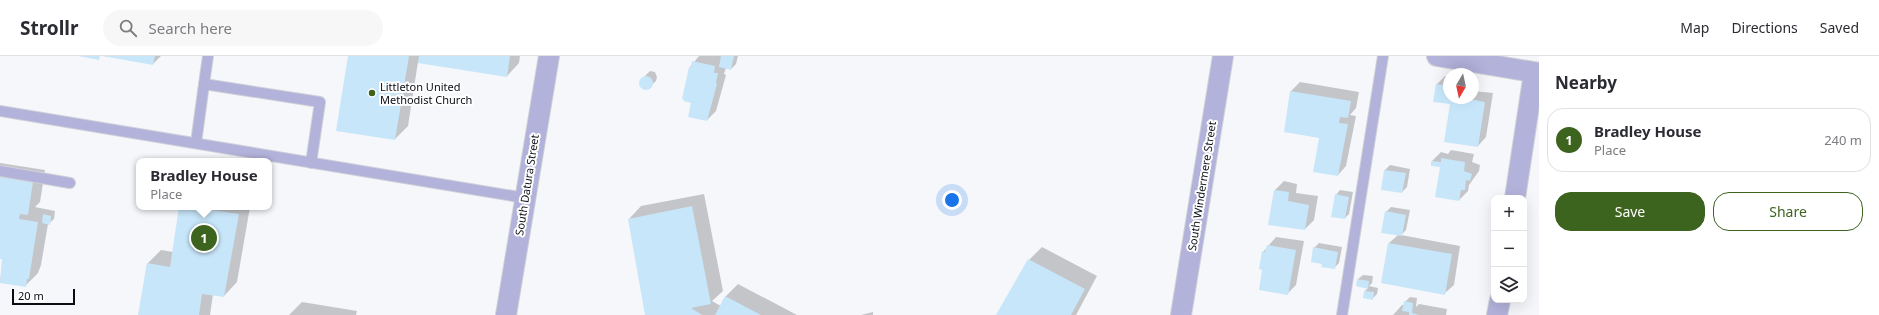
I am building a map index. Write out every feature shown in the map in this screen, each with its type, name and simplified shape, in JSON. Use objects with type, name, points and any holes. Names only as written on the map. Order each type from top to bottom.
[{"type":"street","name":"South Datura Street","points":[[506,315],[549,56]]},
{"type":"street","name":"South Windermere Street","points":[[1181,315],[1223,56]]},
{"type":"street","points":[[1437,56],[1537,73],[1516,195]]},
{"type":"street","points":[[1497,315],[1499,303]]},
{"type":"lane","points":[[196,144],[208,56]]},
{"type":"lane","points":[[1342,315],[1384,56]]},
{"type":"lane","points":[[204,84],[320,102],[311,163]]},
{"type":"lane","points":[[0,111],[525,198]]},
{"type":"lane","points":[[0,171],[70,183]]},
{"type":"building","points":[[78,56],[100,56],[99,60]]},
{"type":"building","points":[[103,56],[155,56],[153,65]]},
{"type":"building","name":"Littleton United Methodist Church","points":[[348,56],[409,56],[395,140],[336,131]]},
{"type":"building","name":"Littleton United Methodist Church","points":[[419,56],[510,56],[507,77],[418,63]]},
{"type":"building","points":[[721,56],[734,56],[731,70],[719,67]]},
{"type":"building","points":[[692,61],[715,66],[714,73],[718,73],[717,84],[707,121],[688,117],[691,103],[682,99],[689,67],[691,67]]},
{"type":"building","points":[[646,76],[651,78],[653,83],[651,88],[646,90],[641,88],[639,83],[641,78]]},
{"type":"building","points":[[1436,84],[1443,85],[1443,103],[1433,102]]},
{"type":"building","points":[[1290,91],[1351,101],[1348,118],[1340,117],[1339,123],[1348,124],[1338,176],[1313,172],[1319,138],[1284,132]]},
{"type":"building","points":[[1479,101],[1485,102],[1478,147],[1444,142],[1450,104],[1479,104]]},
{"type":"building","points":[[1441,158],[1465,162],[1464,171],[1472,174],[1470,181],[1466,180],[1465,190],[1461,190],[1459,201],[1435,197],[1440,167],[1431,166],[1431,161],[1441,162]]},
{"type":"building","points":[[1384,170],[1406,173],[1402,193],[1381,190]]},
{"type":"building","points":[[0,177],[33,182],[28,215],[20,214],[19,219],[38,222],[29,279],[27,279],[26,287],[0,283],[2,259],[0,259]]},
{"type":"building","points":[[1274,190],[1289,192],[1288,201],[1309,205],[1305,230],[1268,225]]},
{"type":"building","points":[[1335,194],[1349,197],[1345,219],[1331,217]]},
{"type":"building","points":[[692,206],[711,304],[691,308],[702,315],[645,315],[628,219]]},
{"type":"building","points":[[179,210],[212,210],[239,214],[224,297],[202,294],[199,315],[138,315],[147,263],[170,267]]},
{"type":"building","points":[[1385,211],[1406,215],[1402,236],[1381,233]]},
{"type":"building","points":[[43,214],[51,216],[50,225],[42,223]]},
{"type":"building","points":[[1388,243],[1452,254],[1445,295],[1381,283]]},
{"type":"building","points":[[1267,245],[1296,250],[1288,295],[1259,290],[1262,270],[1259,269],[1262,251],[1265,252]]},
{"type":"building","points":[[1313,247],[1338,252],[1335,269],[1321,267],[1322,264],[1311,262]]},
{"type":"building","points":[[1028,259],[1085,289],[1071,315],[996,315]]},
{"type":"building","points":[[1357,279],[1369,281],[1368,289],[1356,286]]},
{"type":"building","points":[[1364,291],[1374,292],[1373,300],[1363,298]]},
{"type":"building","points":[[725,296],[761,315],[715,315]]},
{"type":"building","points":[[1404,301],[1413,303],[1412,313],[1419,315],[1409,315],[1409,312],[1402,311]]},
{"type":"place","name":"Littleton United Methodist Church","points":[[372,93]]},
{"type":"place","name":"Bradley House","points":[[204,238]]}]
